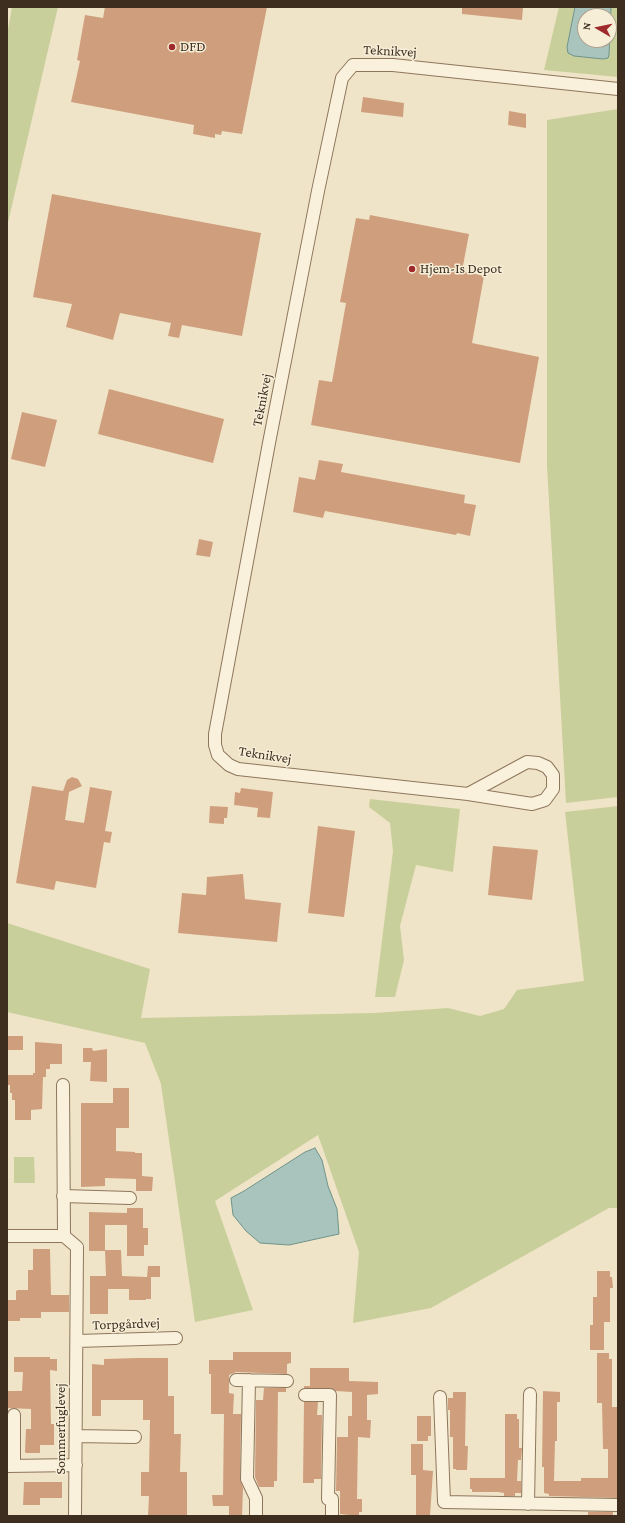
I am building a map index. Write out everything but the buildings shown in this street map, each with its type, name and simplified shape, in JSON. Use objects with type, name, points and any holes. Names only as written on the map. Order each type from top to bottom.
[{"type":"street","name":"Teknikvej","points":[[468,794],[526,762],[538,763],[547,766],[553,775],[553,789],[545,800],[532,804],[468,794],[238,769],[229,765],[218,755],[215,745],[215,734],[269,443],[318,191],[342,78],[354,65],[393,65],[618,89]]},
{"type":"street","points":[[7,1236],[64,1236],[63,1085]]},
{"type":"street","points":[[64,1196],[130,1198]]},
{"type":"street","name":"Sommerfuglevej","points":[[64,1236],[77,1247],[75,1516]]},
{"type":"street","name":"Torpgårdvej","points":[[76,1341],[176,1338]]},
{"type":"street","points":[[236,1380],[287,1381]]},
{"type":"street","points":[[249,1380],[247,1479],[256,1498],[256,1516]]},
{"type":"street","points":[[528,1504],[530,1394]]},
{"type":"street","points":[[305,1395],[330,1395],[328,1499],[332,1499],[332,1516]]},
{"type":"street","points":[[440,1397],[444,1502],[618,1506]]},
{"type":"street","points":[[14,1415],[11,1466],[76,1465]]},
{"type":"street","points":[[76,1436],[134,1437]]},
{"type":"green space","points":[[12,7],[58,7],[7,227],[7,35]]},
{"type":"green space","points":[[559,7],[575,7],[567,47],[609,55],[609,48],[617,48],[617,8],[611,7],[618,7],[618,77],[544,70]]},
{"type":"green space","points":[[618,109],[618,797],[566,803],[547,466],[547,120]]},
{"type":"green space","points":[[370,799],[460,809],[453,872],[416,865],[400,926],[404,960],[395,997],[375,997],[393,851],[390,823],[369,807]]},
{"type":"green space","points":[[618,806],[618,1208],[609,1208],[431,1308],[353,1323],[359,1252],[318,1135],[215,1201],[253,1310],[195,1322],[161,1084],[145,1043],[7,1012],[7,923],[150,969],[141,1018],[374,1013],[448,1008],[480,1016],[504,1009],[517,990],[584,981],[565,812]]},
{"type":"green space","points":[[14,1157],[34,1157],[35,1183],[14,1183]]},
{"type":"water","points":[[575,7],[611,7],[577,8],[577,48],[609,48],[608,58],[603,59],[574,56],[568,53],[567,47]]},
{"type":"water","points":[[315,1148],[322,1160],[328,1186],[337,1209],[339,1234],[289,1245],[260,1243],[246,1231],[233,1215],[231,1198],[305,1152]]},
{"type":"place","name":"DFD","points":[[172,47]]},
{"type":"place","name":"Hjem-Is Depot","points":[[412,269]]}]
